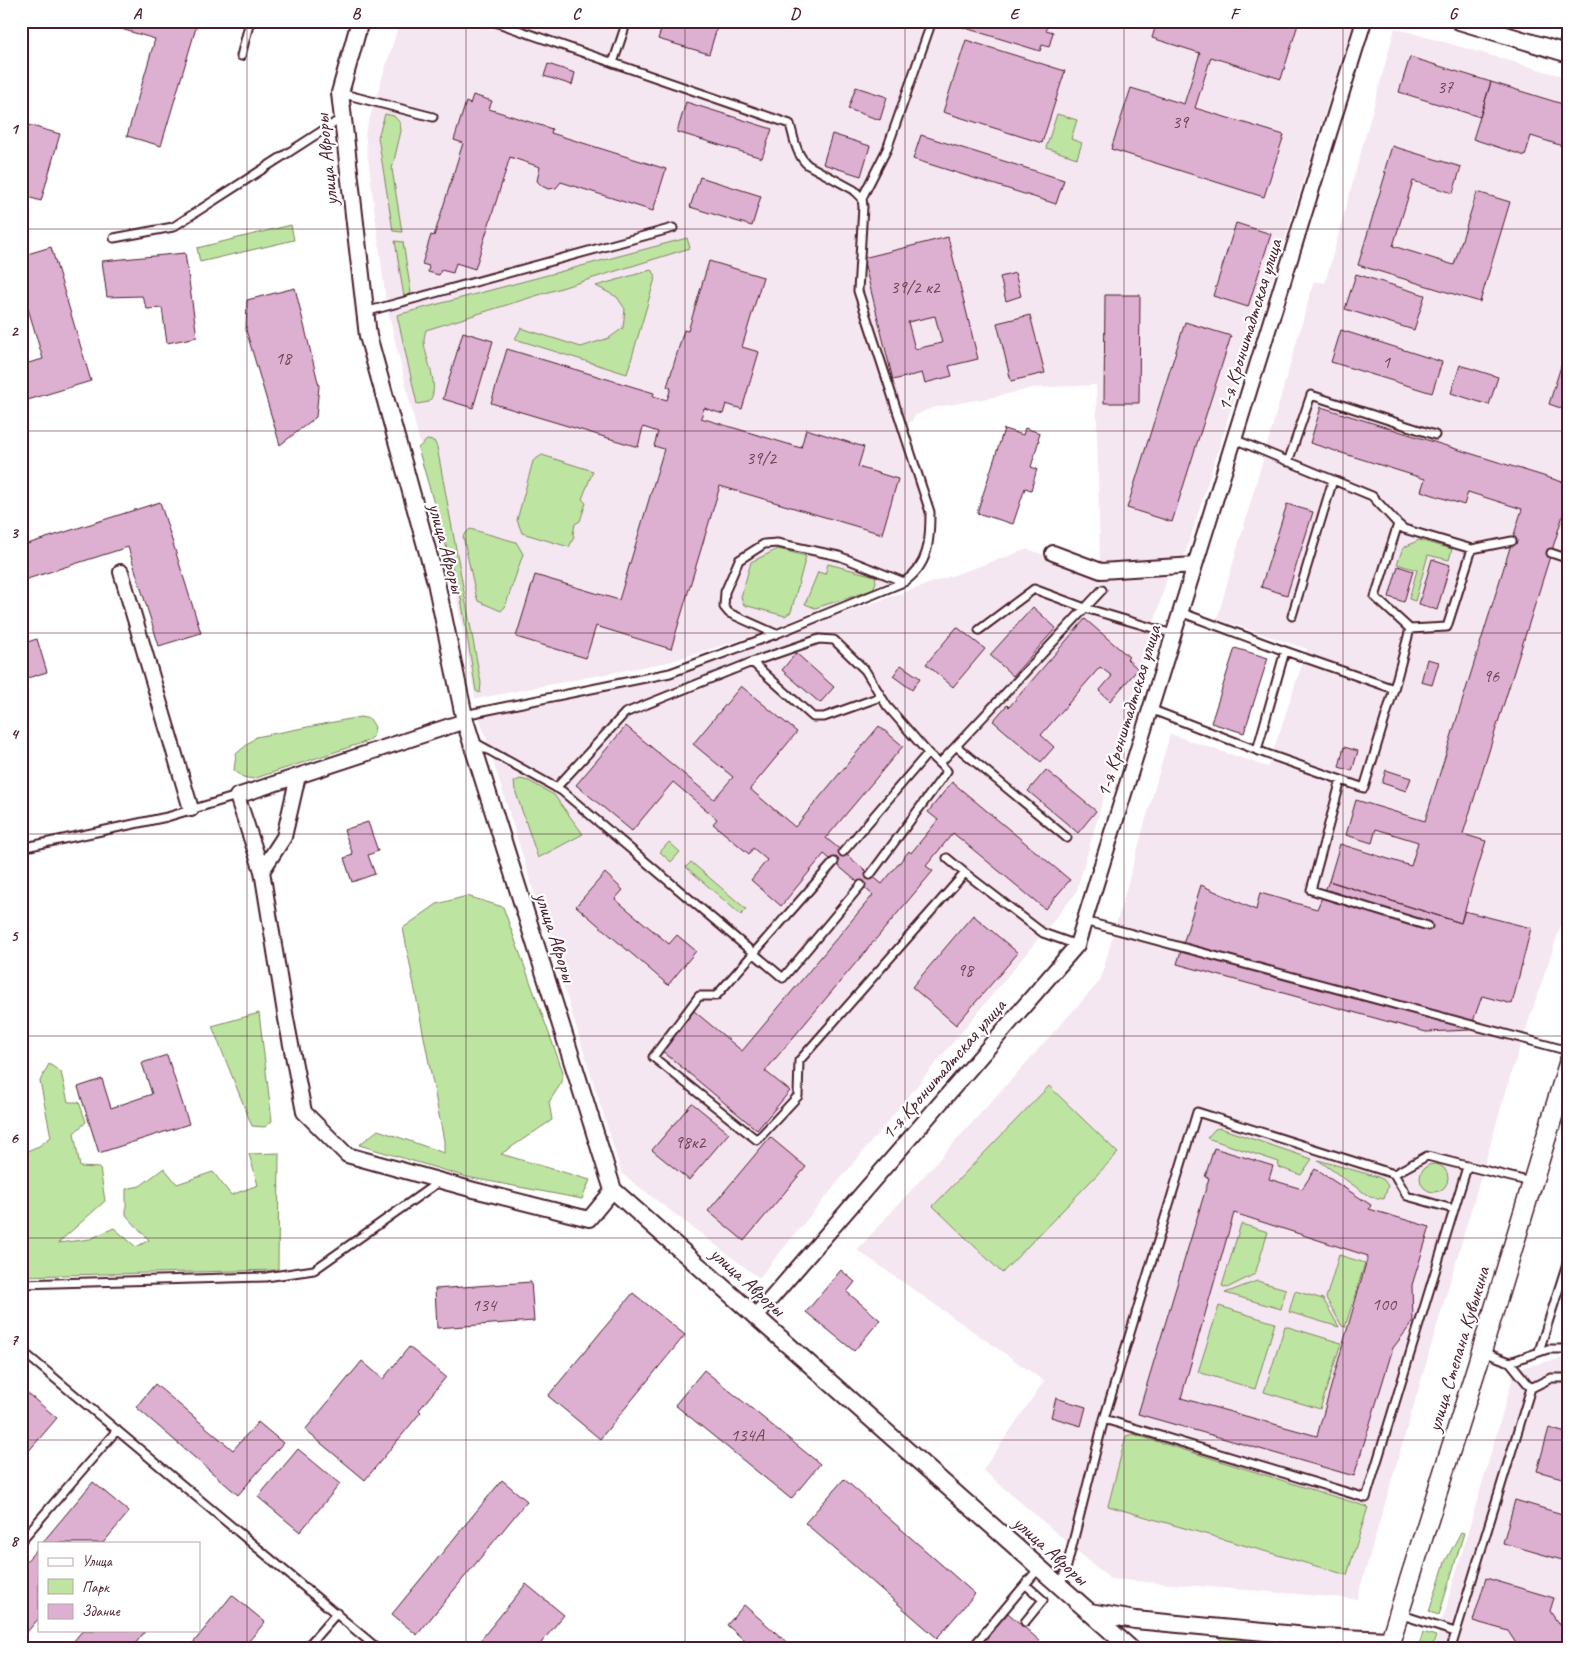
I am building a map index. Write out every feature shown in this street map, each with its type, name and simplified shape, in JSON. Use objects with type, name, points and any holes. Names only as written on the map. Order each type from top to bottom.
[{"type":"main road","name":"улица Степана Кувыкина","points":[[1389,1644],[1481,1352],[1569,1062]]},
{"type":"street","name":"улица Авроры","points":[[360,21],[340,93],[368,336],[436,582],[464,718],[613,1190],[1130,1648]]},
{"type":"street","name":"1-я Кронштадтская улица","points":[[756,1316],[1077,945],[1364,21]]},
{"type":"street","points":[[1459,21],[1569,54]]},
{"type":"street","points":[[1053,553],[1101,571],[1195,565]]},
{"type":"street","points":[[121,572],[191,809]]},
{"type":"street","points":[[464,718],[237,796],[262,871],[286,1019],[304,1112],[347,1155],[589,1219],[613,1190]]},
{"type":"street","points":[[262,871],[284,837],[298,776]]},
{"type":"street","points":[[1090,1612],[1135,1620],[1389,1644]]},
{"type":"lane","points":[[241,56],[250,21]]},
{"type":"lane","points":[[492,21],[790,124],[798,154],[802,160],[854,190],[862,198]]},
{"type":"lane","points":[[613,63],[627,21]]},
{"type":"lane","points":[[464,718],[670,673],[776,634],[904,582],[915,574],[924,559],[930,537],[930,512],[858,292],[862,198],[887,148],[932,21]]},
{"type":"lane","points":[[340,93],[433,117]]},
{"type":"lane","points":[[114,238],[173,227],[342,118]]},
{"type":"lane","points":[[364,312],[673,228]]},
{"type":"lane","points":[[1288,462],[1311,395],[1435,435]]},
{"type":"lane","points":[[1234,439],[1372,496],[1404,529],[1472,550],[1512,541]]},
{"type":"lane","points":[[1292,616],[1333,480]]},
{"type":"lane","points":[[1398,524],[1375,597],[1410,630],[1447,627],[1472,550]]},
{"type":"lane","points":[[776,634],[729,612],[724,607],[725,592],[739,560],[764,544],[777,543],[839,556],[904,582]]},
{"type":"lane","points":[[1551,553],[1569,559]]},
{"type":"lane","points":[[979,630],[1034,589],[1085,608],[1174,634]]},
{"type":"lane","points":[[940,763],[1102,590]]},
{"type":"lane","points":[[1180,612],[1394,689]]},
{"type":"lane","points":[[1150,709],[1364,788],[1410,630]]},
{"type":"lane","points":[[556,788],[625,713],[752,662],[819,639],[834,640],[865,670],[880,697],[928,753],[947,771],[870,874]]},
{"type":"lane","points":[[1258,750],[1285,651]]},
{"type":"lane","points":[[752,662],[813,717],[824,717],[880,697]]},
{"type":"lane","points":[[471,741],[562,791],[783,978],[861,885]]},
{"type":"lane","points":[[956,746],[1067,838]]},
{"type":"lane","points":[[843,852],[928,753]]},
{"type":"lane","points":[[1341,780],[1311,890],[1428,926]]},
{"type":"lane","points":[[21,848],[167,816],[237,796]]},
{"type":"lane","points":[[947,858],[1043,933],[1077,945]]},
{"type":"lane","points":[[834,862],[716,996],[699,996],[653,1057],[757,1140],[798,1096],[799,1062],[965,873]]},
{"type":"lane","points":[[1084,921],[1569,1051]]},
{"type":"lane","points":[[1060,1587],[1104,1419],[1197,1112],[1394,1174],[1407,1196],[1453,1209]]},
{"type":"lane","points":[[1394,1174],[1427,1156],[1532,1182]]},
{"type":"lane","points":[[1104,1419],[1366,1498],[1467,1167]]},
{"type":"lane","points":[[21,1284],[266,1278],[314,1270],[440,1180]]},
{"type":"lane","points":[[1539,1351],[1569,1257]]},
{"type":"lane","points":[[1510,1362],[1539,1351],[1556,1348],[1569,1349]]},
{"type":"lane","points":[[21,1350],[377,1648]]},
{"type":"lane","points":[[1481,1352],[1510,1362],[1531,1388]]},
{"type":"lane","points":[[1451,1648],[1531,1388],[1551,1378],[1569,1378]]},
{"type":"lane","points":[[21,1541],[117,1430]]},
{"type":"lane","points":[[972,1648],[1040,1568]]},
{"type":"lane","points":[[1026,1585],[1043,1600],[1026,1622]]},
{"type":"lane","points":[[306,1648],[337,1613]]},
{"type":"lane","points":[[1399,1614],[1455,1632]]},
{"type":"shaded area","points":[[400,21],[1354,21],[1184,558],[1100,564],[1096,385],[1033,388],[932,408],[916,415],[900,436],[925,511],[922,554],[911,572],[762,633],[669,662],[475,699],[457,599],[386,303],[365,133]]},
{"type":"shaded area","points":[[1395,28],[1569,78],[1569,901],[1511,1074],[1357,1599],[1110,1579],[983,1470],[1044,1381],[857,1250],[1100,981],[1170,734],[1268,767],[1307,649],[1217,619],[1314,281],[1325,283]]},
{"type":"shaded area","points":[[1028,549],[1096,574],[1170,568],[1076,893],[759,1278],[622,1174],[477,710],[681,670]]},
{"type":"shaded area","points":[[1563,1358],[1569,1360],[1569,1648],[1434,1648],[1514,1374],[1523,1367]]},
{"type":"green space","points":[[385,114],[394,116],[400,123],[401,131],[392,169],[402,232],[393,231],[378,137]]},
{"type":"green space","points":[[1057,114],[1077,120],[1071,139],[1082,143],[1077,158],[1046,148]]},
{"type":"green space","points":[[291,225],[294,240],[200,262],[197,248]]},
{"type":"green space","points":[[687,238],[690,248],[426,330],[424,341],[433,388],[429,402],[417,404],[397,315]]},
{"type":"green space","points":[[395,241],[403,242],[411,293],[404,297]]},
{"type":"green space","points":[[651,270],[656,275],[627,374],[515,339],[521,328],[581,347],[609,338],[623,328],[625,309],[617,297],[596,286]]},
{"type":"green space","points":[[427,440],[434,441],[437,447],[481,683],[480,693],[476,691],[461,598],[418,448]]},
{"type":"green space","points":[[542,455],[593,471],[582,499],[586,503],[580,521],[575,524],[574,537],[569,547],[522,533],[517,520],[533,461]]},
{"type":"green space","points":[[470,529],[516,542],[523,554],[505,607],[501,611],[478,601],[463,536]]},
{"type":"green space","points":[[1419,540],[1452,549],[1449,560],[1428,555],[1415,601],[1409,599],[1417,570],[1397,564],[1403,548]]},
{"type":"green space","points":[[778,549],[806,556],[791,612],[785,616],[744,605],[741,597],[751,562]]},
{"type":"green space","points":[[828,564],[875,576],[876,582],[873,590],[815,608],[805,604],[818,572],[825,574]]},
{"type":"green space","points":[[360,717],[370,719],[375,727],[373,737],[368,741],[253,779],[243,777],[234,770],[236,754],[256,737]]},
{"type":"green space","points":[[520,779],[529,781],[554,795],[583,834],[538,858],[515,790],[514,782]]},
{"type":"green space","points":[[669,842],[680,852],[671,862],[660,852]]},
{"type":"green space","points":[[691,862],[746,909],[741,915],[686,867]]},
{"type":"green space","points":[[467,896],[503,907],[563,1072],[562,1082],[549,1102],[552,1120],[501,1154],[590,1180],[582,1199],[467,1177],[359,1145],[378,1130],[444,1153],[444,1141],[403,928],[437,904]]},
{"type":"green space","points":[[259,1013],[272,1121],[265,1127],[252,1126],[212,1026]]},
{"type":"green space","points":[[49,1064],[61,1072],[68,1102],[79,1102],[86,1122],[74,1133],[80,1167],[100,1168],[105,1201],[58,1243],[90,1239],[114,1228],[136,1247],[149,1240],[126,1215],[126,1189],[140,1186],[164,1168],[177,1184],[213,1172],[231,1195],[258,1185],[249,1154],[279,1153],[278,1270],[21,1276],[21,1176],[29,1166],[22,1153],[39,1146],[51,1137],[40,1081]]},
{"type":"green space","points":[[1049,1086],[1118,1153],[1002,1273],[933,1206]]},
{"type":"green space","points":[[1220,1128],[1312,1159],[1301,1175],[1278,1167],[1279,1162],[1207,1138],[1215,1129]]},
{"type":"green space","points":[[1318,1160],[1384,1180],[1388,1186],[1384,1199],[1370,1197]]},
{"type":"green space","points":[[1434,1164],[1444,1168],[1448,1178],[1444,1188],[1434,1192],[1424,1188],[1420,1178],[1424,1168]]},
{"type":"green space","points":[[1241,1224],[1268,1232],[1255,1274],[1227,1288],[1222,1286]]},
{"type":"green space","points":[[1339,1255],[1365,1263],[1345,1327],[1342,1326],[1326,1298]]},
{"type":"green space","points":[[1257,1281],[1286,1289],[1281,1309],[1225,1293]]},
{"type":"green space","points":[[1295,1291],[1323,1299],[1339,1327],[1289,1312]]},
{"type":"green space","points":[[1219,1306],[1275,1323],[1255,1389],[1198,1372]]},
{"type":"green space","points":[[1285,1326],[1341,1343],[1320,1409],[1264,1392]]},
{"type":"green space","points":[[1133,1434],[1368,1507],[1347,1575],[1108,1506],[1126,1436]]},
{"type":"green space","points":[[1461,1532],[1464,1533],[1439,1615],[1429,1612],[1445,1562]]},
{"type":"green space","points":[[1423,1632],[1436,1636],[1432,1648],[1418,1648]]},
{"type":"green space","points":[[1215,1635],[1344,1648],[1232,1648]]},
{"type":"building","points":[[94,21],[198,21],[161,146],[127,136],[155,39]]},
{"type":"building","points":[[664,21],[719,21],[709,54],[658,39]]},
{"type":"building","points":[[963,21],[1044,21],[1049,23],[1046,30],[1053,32],[1049,47],[1042,45],[1040,51],[962,27]]},
{"type":"building","points":[[1157,21],[1299,21],[1281,79],[1211,57],[1195,108],[1284,135],[1264,197],[1111,149],[1131,88],[1184,104],[1200,53],[1152,38]]},
{"type":"building","points":[[966,40],[1065,71],[1042,143],[943,112]]},
{"type":"building","points":[[1410,57],[1491,82],[1480,117],[1399,92]]},
{"type":"building","points":[[548,64],[575,73],[572,85],[544,76]]},
{"type":"building","points":[[1491,82],[1569,106],[1569,148],[1531,136],[1525,156],[1473,139]]},
{"type":"building","points":[[856,87],[887,97],[880,120],[848,109]]},
{"type":"building","points":[[473,95],[492,101],[489,109],[552,129],[551,133],[666,169],[653,211],[561,182],[556,188],[548,189],[537,181],[540,167],[510,157],[475,269],[456,263],[453,273],[441,270],[439,275],[428,272],[429,266],[422,264],[431,235],[434,236],[463,143],[454,140],[466,102],[470,104]]},
{"type":"building","points":[[686,102],[772,129],[762,158],[677,132]]},
{"type":"building","points":[[21,123],[60,134],[41,201],[21,195]]},
{"type":"building","points":[[832,134],[870,146],[861,176],[823,164]]},
{"type":"building","points":[[921,135],[1064,180],[1056,204],[913,159]]},
{"type":"building","points":[[1392,146],[1461,167],[1453,193],[1413,181],[1393,246],[1454,265],[1477,192],[1510,202],[1480,302],[1358,265]]},
{"type":"building","points":[[700,177],[761,196],[752,226],[690,207]]},
{"type":"building","points":[[1236,223],[1271,234],[1248,307],[1213,296]]},
{"type":"building","points":[[948,237],[978,359],[949,366],[952,376],[925,383],[922,373],[893,380],[863,258]],"holes":[[[935,316],[942,343],[915,349],[908,322]]]},
{"type":"building","points":[[51,247],[91,381],[21,402],[21,365],[43,359],[21,285],[21,256]]},
{"type":"building","points":[[185,253],[197,337],[167,343],[162,308],[147,309],[142,296],[107,297],[102,261]]},
{"type":"building","points":[[709,261],[763,277],[742,347],[759,352],[742,409],[726,404],[723,414],[704,408],[701,418],[801,448],[806,429],[864,447],[858,467],[898,479],[882,534],[720,486],[671,649],[596,626],[586,658],[516,637],[535,575],[619,600],[664,449],[654,446],[658,432],[643,427],[638,447],[491,403],[507,349],[654,393],[653,396],[667,400],[671,388],[667,387],[684,330],[688,331]]},
{"type":"building","points":[[1015,273],[1021,296],[1006,301],[1000,277]]},
{"type":"building","points":[[1356,274],[1425,295],[1414,330],[1345,309]]},
{"type":"building","points":[[295,288],[319,386],[316,417],[280,445],[246,330],[247,300]]},
{"type":"building","points":[[1105,295],[1140,295],[1139,403],[1104,403]]},
{"type":"building","points":[[1030,315],[1045,373],[1011,381],[997,323]]},
{"type":"building","points":[[1185,322],[1231,336],[1172,522],[1127,508]]},
{"type":"building","points":[[1341,330],[1442,362],[1432,393],[1331,362]]},
{"type":"building","points":[[463,332],[493,341],[473,408],[443,399]]},
{"type":"building","points":[[1569,341],[1569,411],[1549,404]]},
{"type":"building","points":[[1460,365],[1498,377],[1489,405],[1451,393]]},
{"type":"building","points":[[1321,407],[1569,484],[1569,496],[1463,834],[1486,841],[1461,923],[1329,881],[1340,844],[1411,866],[1418,842],[1376,829],[1372,843],[1346,835],[1356,800],[1425,821],[1522,509],[1468,492],[1464,505],[1421,491],[1425,479],[1310,443]]},
{"type":"building","points":[[1025,428],[1040,433],[1031,467],[1037,469],[1031,490],[1025,488],[1013,524],[977,513],[1004,429],[1023,435]]},
{"type":"building","points":[[160,502],[201,633],[159,646],[128,547],[21,581],[21,546]]},
{"type":"building","points":[[1287,504],[1313,512],[1287,595],[1261,587]]},
{"type":"building","points":[[1432,559],[1450,565],[1437,610],[1419,604]]},
{"type":"building","points":[[1398,566],[1413,571],[1404,602],[1389,597]]},
{"type":"building","points":[[1033,607],[1056,628],[1013,676],[990,655]]},
{"type":"building","points":[[1085,619],[1129,657],[1127,659],[1138,669],[1110,701],[1099,691],[1112,676],[1100,667],[1041,735],[1054,747],[1041,762],[993,721],[1007,705],[1009,707]]},
{"type":"building","points":[[957,627],[985,649],[953,687],[926,664]]},
{"type":"building","points":[[37,639],[47,672],[21,680],[21,644]]},
{"type":"building","points":[[1235,648],[1268,658],[1244,733],[1211,723]]},
{"type":"building","points":[[796,653],[834,687],[820,703],[782,670]]},
{"type":"building","points":[[1427,659],[1439,662],[1432,685],[1421,682]]},
{"type":"building","points":[[901,665],[920,678],[912,690],[893,676]]},
{"type":"building","points":[[741,686],[797,732],[750,789],[795,827],[879,726],[903,746],[826,838],[882,884],[938,820],[928,812],[952,782],[1070,880],[1045,909],[953,833],[926,866],[933,871],[765,1071],[790,1091],[757,1130],[661,1050],[694,1011],[742,1051],[873,895],[824,854],[781,906],[751,880],[767,860],[753,848],[749,854],[713,824],[717,819],[673,782],[632,831],[576,785],[626,726],[714,799],[733,777],[693,744]]},
{"type":"building","points":[[1344,747],[1358,751],[1352,771],[1339,767]]},
{"type":"building","points":[[1046,770],[1096,811],[1078,833],[1028,791]]},
{"type":"building","points":[[1386,770],[1411,778],[1406,791],[1382,783]]},
{"type":"building","points":[[368,822],[378,851],[368,855],[375,874],[352,882],[344,858],[353,855],[344,830]]},
{"type":"building","points":[[605,873],[623,890],[615,899],[669,944],[677,935],[696,951],[668,985],[576,906]]},
{"type":"building","points":[[1329,881],[1461,923],[1464,911],[1531,928],[1512,1004],[1482,996],[1470,1030],[1426,1032],[1177,964],[1201,885],[1256,910],[1260,893],[1317,909]]},
{"type":"building","points":[[973,915],[1018,953],[956,1025],[912,987]]},
{"type":"building","points":[[167,1055],[189,1124],[99,1153],[78,1087],[102,1079],[111,1108],[152,1094],[142,1063]]},
{"type":"building","points":[[692,1103],[729,1133],[689,1180],[652,1150]]},
{"type":"building","points":[[770,1137],[806,1167],[744,1241],[708,1211]]},
{"type":"building","points":[[1214,1148],[1273,1166],[1269,1179],[1302,1189],[1315,1169],[1371,1205],[1369,1209],[1430,1227],[1412,1285],[1413,1322],[1393,1348],[1354,1476],[1138,1414],[1209,1178],[1205,1177]],"holes":[[[1234,1213],[1368,1256],[1317,1436],[1181,1398]]]},
{"type":"building","points":[[841,1270],[855,1282],[847,1292],[880,1320],[854,1351],[806,1312]]},
{"type":"building","points":[[531,1282],[534,1321],[437,1328],[435,1289]]},
{"type":"building","points":[[633,1293],[685,1335],[600,1439],[548,1396]]},
{"type":"building","points":[[409,1347],[446,1377],[419,1410],[421,1412],[365,1480],[305,1430],[362,1361],[383,1379]]},
{"type":"building","points":[[704,1370],[820,1464],[791,1499],[675,1405]]},
{"type":"building","points":[[155,1384],[233,1450],[258,1422],[283,1443],[238,1495],[136,1407]]},
{"type":"building","points":[[21,1388],[57,1418],[21,1460]]},
{"type":"building","points":[[1056,1398],[1086,1407],[1081,1426],[1051,1417]]},
{"type":"building","points":[[1549,1428],[1569,1434],[1569,1480],[1537,1471]]},
{"type":"building","points":[[298,1449],[340,1484],[300,1532],[258,1497]]},
{"type":"building","points":[[844,1479],[975,1594],[937,1638],[805,1523]]},
{"type":"building","points":[[502,1480],[527,1501],[417,1635],[392,1614]]},
{"type":"building","points":[[93,1482],[129,1512],[104,1542],[43,1542]]},
{"type":"building","points":[[1515,1500],[1569,1516],[1569,1562],[1503,1543]]},
{"type":"building","points":[[38,1548],[38,1619],[21,1639],[21,1567]]},
{"type":"building","points":[[1486,1578],[1554,1598],[1550,1611],[1569,1640],[1569,1648],[1519,1648],[1508,1631],[1473,1621]]},
{"type":"building","points":[[526,1584],[564,1615],[537,1648],[474,1648]]},
{"type":"building","points":[[232,1595],[265,1622],[243,1648],[189,1648]]},
{"type":"building","points":[[744,1605],[790,1645],[788,1648],[753,1648],[727,1625]]},
{"type":"building","points":[[1008,1613],[1048,1648],[983,1648],[980,1645]]},
{"type":"building","points":[[81,1632],[144,1632],[132,1648],[68,1648]]}]
